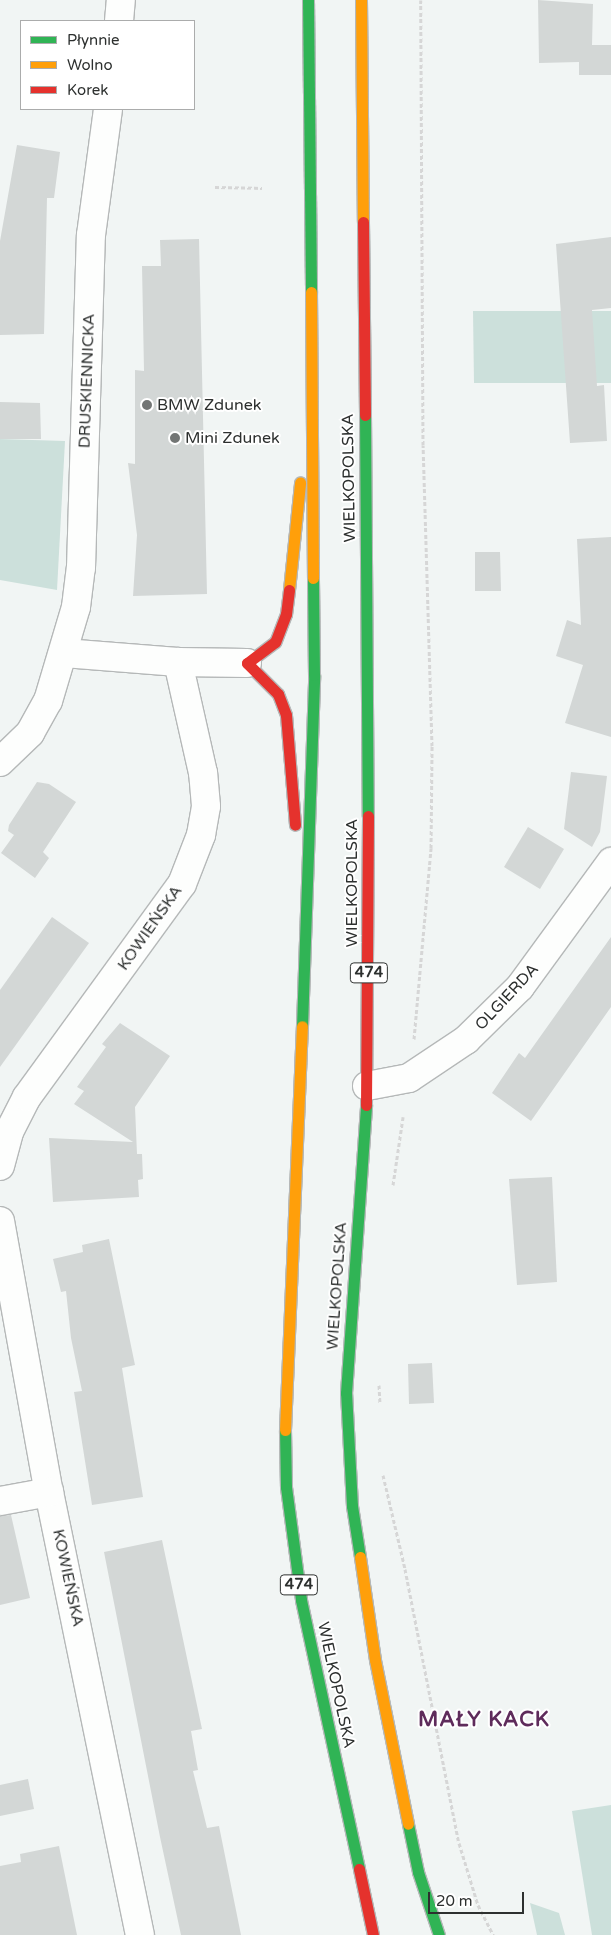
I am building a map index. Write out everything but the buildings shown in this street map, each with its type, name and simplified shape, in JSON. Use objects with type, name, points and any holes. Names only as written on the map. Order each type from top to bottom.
[{"type":"main road","name":"WIELKOPOLSKA","points":[[308,0],[314,675],[308,910],[284,1402],[286,1487],[301,1600],[373,1935]]},
{"type":"main road","name":"WIELKOPOLSKA","points":[[361,0],[369,910],[367,1086],[346,1393],[352,1506],[375,1660],[418,1872],[439,1935]]},
{"type":"main road","points":[[308,910],[295,821],[286,715],[278,694],[247,663],[275,642],[286,614],[293,528],[312,398]]},
{"type":"street","points":[[119,20],[121,0]]},
{"type":"street","name":"DRUSKIENNICKA","points":[[0,762],[30,733],[48,701],[64,653],[76,607],[81,568],[91,235],[108,110]]},
{"type":"street","points":[[64,653],[178,662],[247,663]]},
{"type":"street","name":"KOWIEŃSKA","points":[[0,1166],[9,1132],[27,1097],[182,884],[201,835],[206,806],[203,772],[178,662]]},
{"type":"street","name":"OLGIERDA","points":[[367,1086],[409,1078],[466,1040],[520,987],[611,862]]},
{"type":"street","name":"KOWIEŃSKA","points":[[0,1221],[49,1492],[140,1935]]},
{"type":"street","points":[[0,1501],[49,1492]]},
{"type":"path","points":[[413,1049],[431,848],[423,445],[421,0]]},
{"type":"path","points":[[215,188],[262,188]]},
{"type":"path","points":[[392,1194],[403,1117]]},
{"type":"path","points":[[379,1379],[380,1409]]},
{"type":"path","points":[[382,1473],[405,1569],[459,1844],[478,1905],[494,1935]]},
{"type":"shaded area","points":[[473,311],[611,311],[611,383],[474,383]]},
{"type":"shaded area","points":[[0,439],[65,441],[57,590],[0,580]]},
{"type":"shaded area","points":[[611,1805],[611,1935],[592,1935],[572,1811]]},
{"type":"shaded area","points":[[530,1903],[559,1913],[565,1935],[537,1935]]},
{"type":"traffic: fast","points":[[308,0],[311,292]]},
{"type":"traffic: fast","points":[[365,415],[368,816]]},
{"type":"traffic: fast","points":[[302,1026],[314,675],[313,578]]},
{"type":"traffic: fast","points":[[360,1557],[352,1506],[346,1393],[366,1105]]},
{"type":"traffic: fast","points":[[285,1430],[286,1487],[301,1600],[359,1869]]},
{"type":"traffic: fast","points":[[408,1824],[418,1872],[439,1935]]},
{"type":"traffic: slow","points":[[361,0],[363,222]]},
{"type":"traffic: slow","points":[[311,292],[313,578]]},
{"type":"traffic: slow","points":[[289,590],[300,483]]},
{"type":"traffic: slow","points":[[285,1430],[302,1026]]},
{"type":"traffic: slow","points":[[360,1557],[375,1660],[408,1824]]},
{"type":"traffic: jam","points":[[363,222],[365,415]]},
{"type":"traffic: jam","points":[[289,590],[286,614],[275,642],[247,663],[278,694],[286,715],[295,825]]},
{"type":"traffic: jam","points":[[366,1105],[368,816]]},
{"type":"traffic: jam","points":[[359,1869],[373,1935]]},
{"type":"place","name":"BMW Zdunek","points":[[147,405]]},
{"type":"place","name":"Mini Zdunek","points":[[175,438]]},
{"type":"district","name":"MAŁY KACK","points":[[484,1720]]}]
